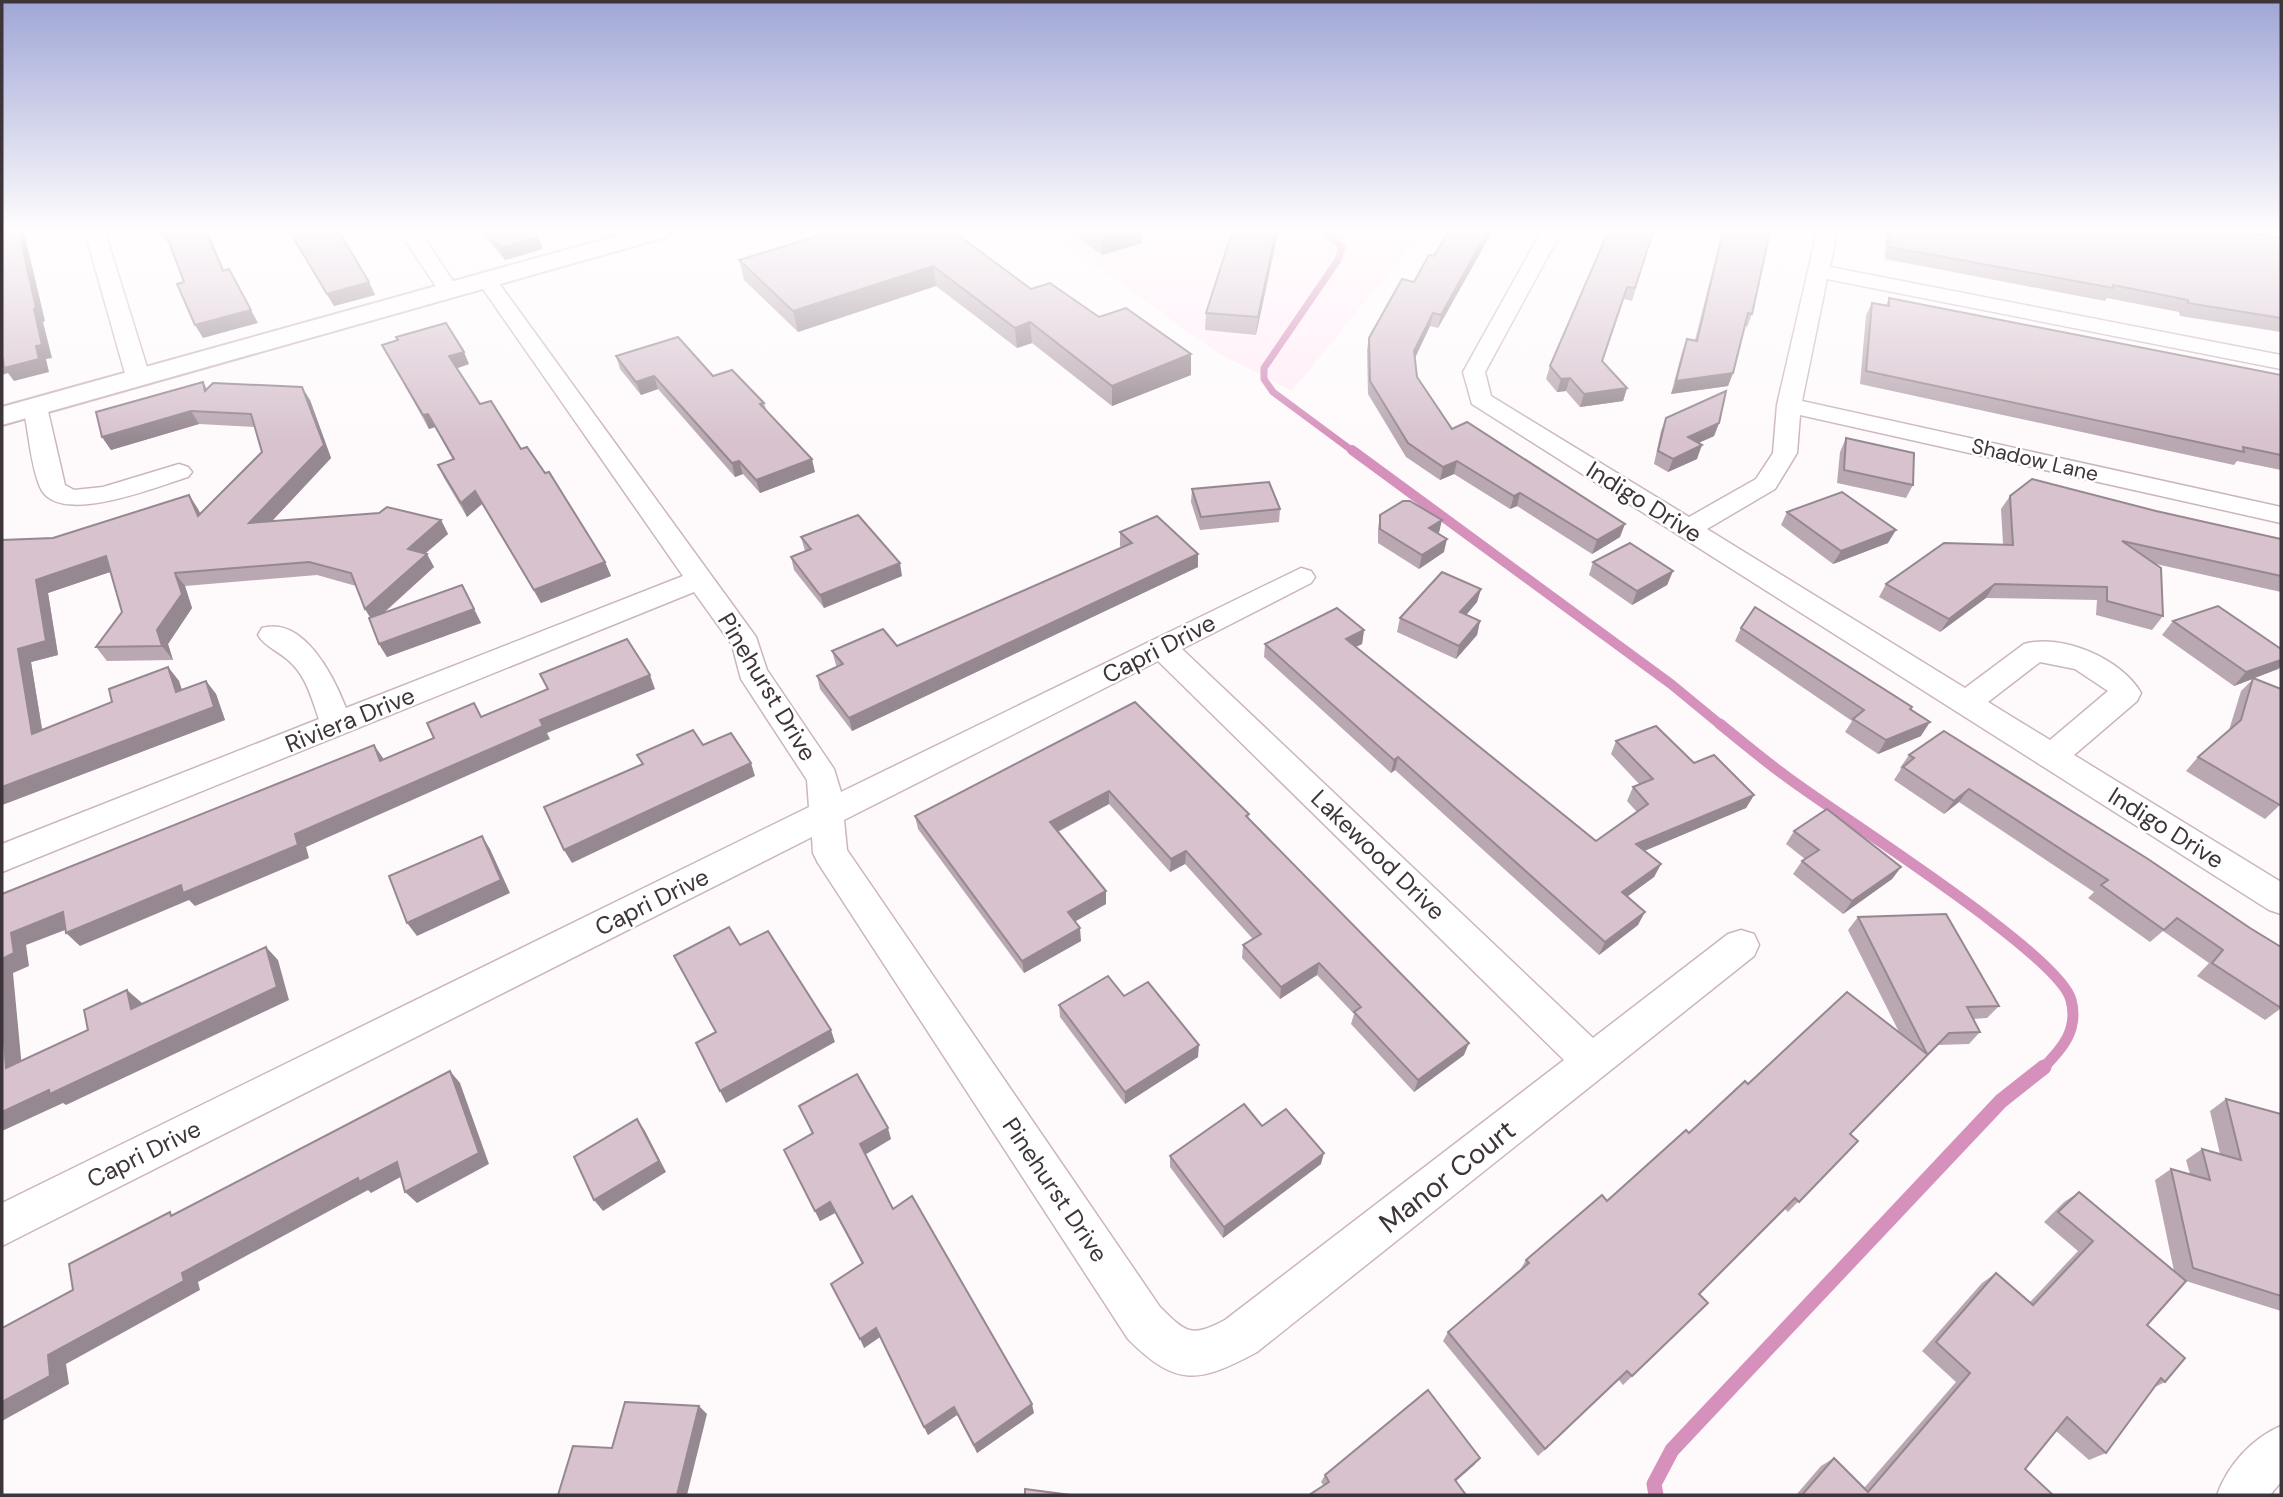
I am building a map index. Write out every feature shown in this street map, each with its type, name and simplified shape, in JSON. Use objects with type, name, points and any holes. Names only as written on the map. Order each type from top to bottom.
[{"type":"street","points":[[116,302],[138,377]]},
{"type":"street","points":[[2,416],[406,302]]},
{"type":"street","name":"Pinehurst Drive","points":[[502,302],[746,644],[752,672],[823,778],[830,853],[1144,1324]]},
{"type":"street","name":"Indigo Drive","points":[[1513,302],[1474,372],[1480,399],[2281,900]]},
{"type":"street","points":[[1688,529],[1766,484],[1785,453],[1789,405],[1811,302]]},
{"type":"street","points":[[1974,302],[2281,362]]},
{"type":"street","name":"Shadow Lane","points":[[1789,405],[2281,515]]},
{"type":"street","points":[[35,407],[53,488],[69,499],[105,494],[178,472]]},
{"type":"street","name":"Capri Drive","points":[[2,1225],[1301,578]]},
{"type":"street","name":"Riviera Drive","points":[[2,858],[698,580]]},
{"type":"street","points":[[272,635],[302,652],[316,669],[336,725]]},
{"type":"street","name":"Lakewood Drive","points":[[1163,648],[1593,1063]]},
{"type":"street","points":[[1966,703],[2034,651],[2061,654],[2098,666],[2116,678],[2126,693],[2051,757]]},
{"type":"street","name":"Manor Court","points":[[1144,1324],[1164,1345],[1183,1355],[1209,1353],[1241,1336],[1741,945]]},
{"type":"street","points":[[2241,1495],[2258,1471],[2281,1450]]},
{"type":"shaded area","points":[[1147,302],[1365,302],[1292,391],[1219,354]]},
{"type":"building","points":[[2,302],[35,302],[42,345],[36,346],[39,359],[4,368]]},
{"type":"building","points":[[185,302],[247,302],[251,310],[195,325]]},
{"type":"building","points":[[783,302],[821,302],[793,311]]},
{"type":"building","points":[[980,302],[1077,302],[1099,317],[1126,308],[1191,354],[1112,386],[1030,322],[1015,328]]},
{"type":"building","points":[[1210,302],[1261,302],[1258,317],[1206,313]]},
{"type":"building","points":[[1389,302],[1448,302],[1441,315],[1433,313],[1414,351],[1417,377],[1452,429],[1467,422],[1625,524],[1597,540],[1520,493],[1514,496],[1457,461],[1443,467],[1408,443],[1370,381],[1369,338]]},
{"type":"building","points":[[1578,302],[1622,302],[1602,361],[1627,388],[1584,394],[1570,378],[1561,379],[1550,366]]},
{"type":"building","points":[[1706,302],[1755,302],[1752,314],[1748,313],[1733,373],[1676,381],[1687,339],[1697,341]]},
{"type":"building","points":[[1889,302],[1909,302],[2281,375],[2281,455],[2243,447],[2244,452],[1866,371],[1872,303],[1889,306]]},
{"type":"building","points":[[2281,302],[2281,318],[2188,303]]},
{"type":"building","points":[[446,323],[464,352],[449,356],[480,404],[491,401],[521,449],[527,447],[545,473],[549,472],[605,562],[534,590],[475,491],[461,503],[438,465],[454,459],[428,414],[423,415],[382,345],[398,340],[396,337]]},
{"type":"building","points":[[678,337],[713,376],[732,370],[812,459],[756,480],[739,461],[732,463],[654,376],[636,382],[616,356]]},
{"type":"building","points":[[203,382],[205,391],[213,383],[302,387],[324,445],[249,523],[379,513],[387,507],[441,520],[408,549],[427,554],[365,609],[351,573],[309,562],[175,573],[182,594],[157,630],[162,646],[96,647],[122,612],[106,556],[36,580],[46,641],[18,649],[32,734],[112,702],[109,689],[168,667],[176,692],[206,681],[214,707],[2,787],[2,540],[53,538],[189,495],[198,516],[262,452],[251,414],[191,411],[102,437],[96,412]]},
{"type":"building","points":[[1726,391],[1719,423],[1688,437],[1702,445],[1673,459],[1658,451],[1666,418]]},
{"type":"building","points":[[1846,438],[1914,453],[1913,485],[1844,470]]},
{"type":"building","points":[[2032,479],[2281,539],[2281,576],[2122,541],[2161,568],[2163,616],[2107,601],[2107,587],[1995,584],[1949,619],[1886,584],[1944,543],[2013,545],[2010,496]]},
{"type":"building","points":[[1269,482],[1280,509],[1201,517],[1192,489]]},
{"type":"building","points":[[1842,492],[1896,530],[1841,551],[1787,512]]},
{"type":"building","points":[[1403,501],[1410,501],[1442,520],[1429,528],[1447,539],[1422,555],[1380,529],[1380,515]]},
{"type":"building","points":[[858,515],[900,563],[820,595],[791,557],[811,549],[801,537]]},
{"type":"building","points":[[1157,516],[1198,554],[849,718],[817,676],[843,664],[832,651],[883,629],[897,646],[1132,543],[1120,532]]},
{"type":"building","points":[[1630,543],[1673,571],[1637,591],[1593,562]]},
{"type":"building","points":[[1442,572],[1481,589],[1460,612],[1480,621],[1459,646],[1400,618]]},
{"type":"building","points":[[462,585],[474,609],[379,644],[369,618]]},
{"type":"building","points":[[2218,606],[2281,649],[2281,660],[2246,672],[2173,621]]},
{"type":"building","points":[[1755,607],[1912,707],[1910,709],[1930,722],[1886,740],[1853,719],[1864,710],[1741,628]]},
{"type":"building","points":[[1337,608],[1364,630],[1346,639],[1596,841],[1648,804],[1633,787],[1653,779],[1616,741],[1656,726],[1694,763],[1714,755],[1754,795],[1636,844],[1661,864],[1622,892],[1645,912],[1605,942],[1398,757],[1394,760],[1265,644]]},
{"type":"building","points":[[627,639],[650,675],[540,720],[543,726],[295,834],[298,845],[183,893],[181,885],[66,933],[63,912],[11,933],[14,953],[2,959],[2,894],[374,745],[380,761],[434,738],[427,723],[474,703],[481,717],[548,689],[540,674]]},
{"type":"building","points":[[2253,678],[2281,689],[2280,805],[2198,757],[2241,720]]},
{"type":"building","points":[[1135,702],[1249,814],[1246,816],[1469,1043],[1418,1080],[1354,1012],[1361,1007],[1319,963],[1281,987],[1243,945],[1261,934],[1186,851],[1171,859],[1109,791],[1050,822],[1106,891],[1068,912],[1080,928],[1022,961],[915,816]]},
{"type":"building","points":[[693,730],[703,745],[731,733],[751,763],[564,850],[544,807],[643,764],[637,755]]},
{"type":"building","points":[[1944,731],[2148,859],[2281,947],[2281,1008],[2212,963],[2223,950],[2177,918],[2164,930],[2101,885],[2108,880],[1969,789],[1954,801],[1903,767],[1914,758],[1909,755]]},
{"type":"building","points":[[1827,809],[1901,867],[1852,901],[1802,861],[1819,850],[1794,831]]},
{"type":"building","points":[[482,836],[501,880],[407,923],[389,876]]},
{"type":"building","points":[[1946,914],[1999,1006],[1967,1007],[1980,1032],[1949,1033],[1850,1134],[1858,1141],[1799,1202],[1795,1198],[1699,1294],[1708,1303],[1632,1376],[1627,1371],[1545,1449],[1448,1332],[1529,1263],[1526,1260],[1602,1195],[1607,1201],[1686,1130],[1689,1133],[1745,1081],[1748,1084],[1847,992],[1927,1054],[1858,917]]},
{"type":"building","points":[[729,927],[740,945],[768,931],[831,1030],[720,1091],[696,1043],[716,1032],[674,956]]},
{"type":"building","points":[[266,947],[277,987],[50,1094],[49,1090],[2,1112],[2,1015],[6,1068],[88,1030],[84,1010],[127,990],[131,1009]]},
{"type":"building","points":[[1108,976],[1124,996],[1148,982],[1199,1045],[1125,1092],[1059,1005]]},
{"type":"building","points":[[450,1071],[479,1153],[405,1192],[397,1162],[359,1182],[358,1178],[182,1273],[184,1281],[48,1355],[50,1376],[2,1402],[2,1328],[73,1290],[69,1264],[170,1212],[171,1216]]},
{"type":"building","points":[[857,1074],[888,1128],[860,1144],[893,1209],[912,1196],[1032,1404],[974,1445],[954,1407],[924,1427],[876,1328],[860,1339],[831,1284],[863,1263],[830,1202],[815,1211],[784,1150],[813,1133],[799,1106]]},
{"type":"building","points":[[2226,1099],[2281,1114],[2281,1296],[2193,1268],[2171,1169],[2210,1180],[2202,1149],[2241,1160]]},
{"type":"building","points":[[1244,1104],[1262,1126],[1286,1109],[1324,1153],[1224,1227],[1170,1156]]},
{"type":"building","points":[[637,1119],[659,1161],[594,1200],[574,1157]]},
{"type":"building","points":[[2079,1192],[2186,1281],[2147,1325],[2185,1358],[2165,1382],[2161,1378],[2106,1453],[2067,1417],[2025,1469],[2053,1495],[1802,1495],[1834,1458],[1868,1492],[1970,1373],[1936,1342],[1996,1273],[2033,1305],[2093,1241],[2058,1212]]},
{"type":"building","points":[[1428,1390],[1480,1458],[1455,1480],[1466,1495],[1309,1495],[1329,1482],[1325,1475]]},
{"type":"building","points":[[625,1402],[699,1406],[677,1495],[558,1495],[573,1446],[612,1448]]},
{"type":"building","points":[[1025,1489],[1071,1495],[1025,1495]]},
{"type":"waterway","points":[[1309,302],[1264,368],[1264,379],[1273,392],[1354,452]]},
{"type":"waterway","points":[[1352,450],[1671,684],[1722,726]]},
{"type":"waterway","points":[[1720,724],[1809,793],[1988,918],[2057,979],[2071,1000],[2073,1021],[2062,1046],[2043,1067]]},
{"type":"waterway","points":[[1656,1495],[1654,1484],[1672,1450],[2001,1101],[2043,1067]]}]
